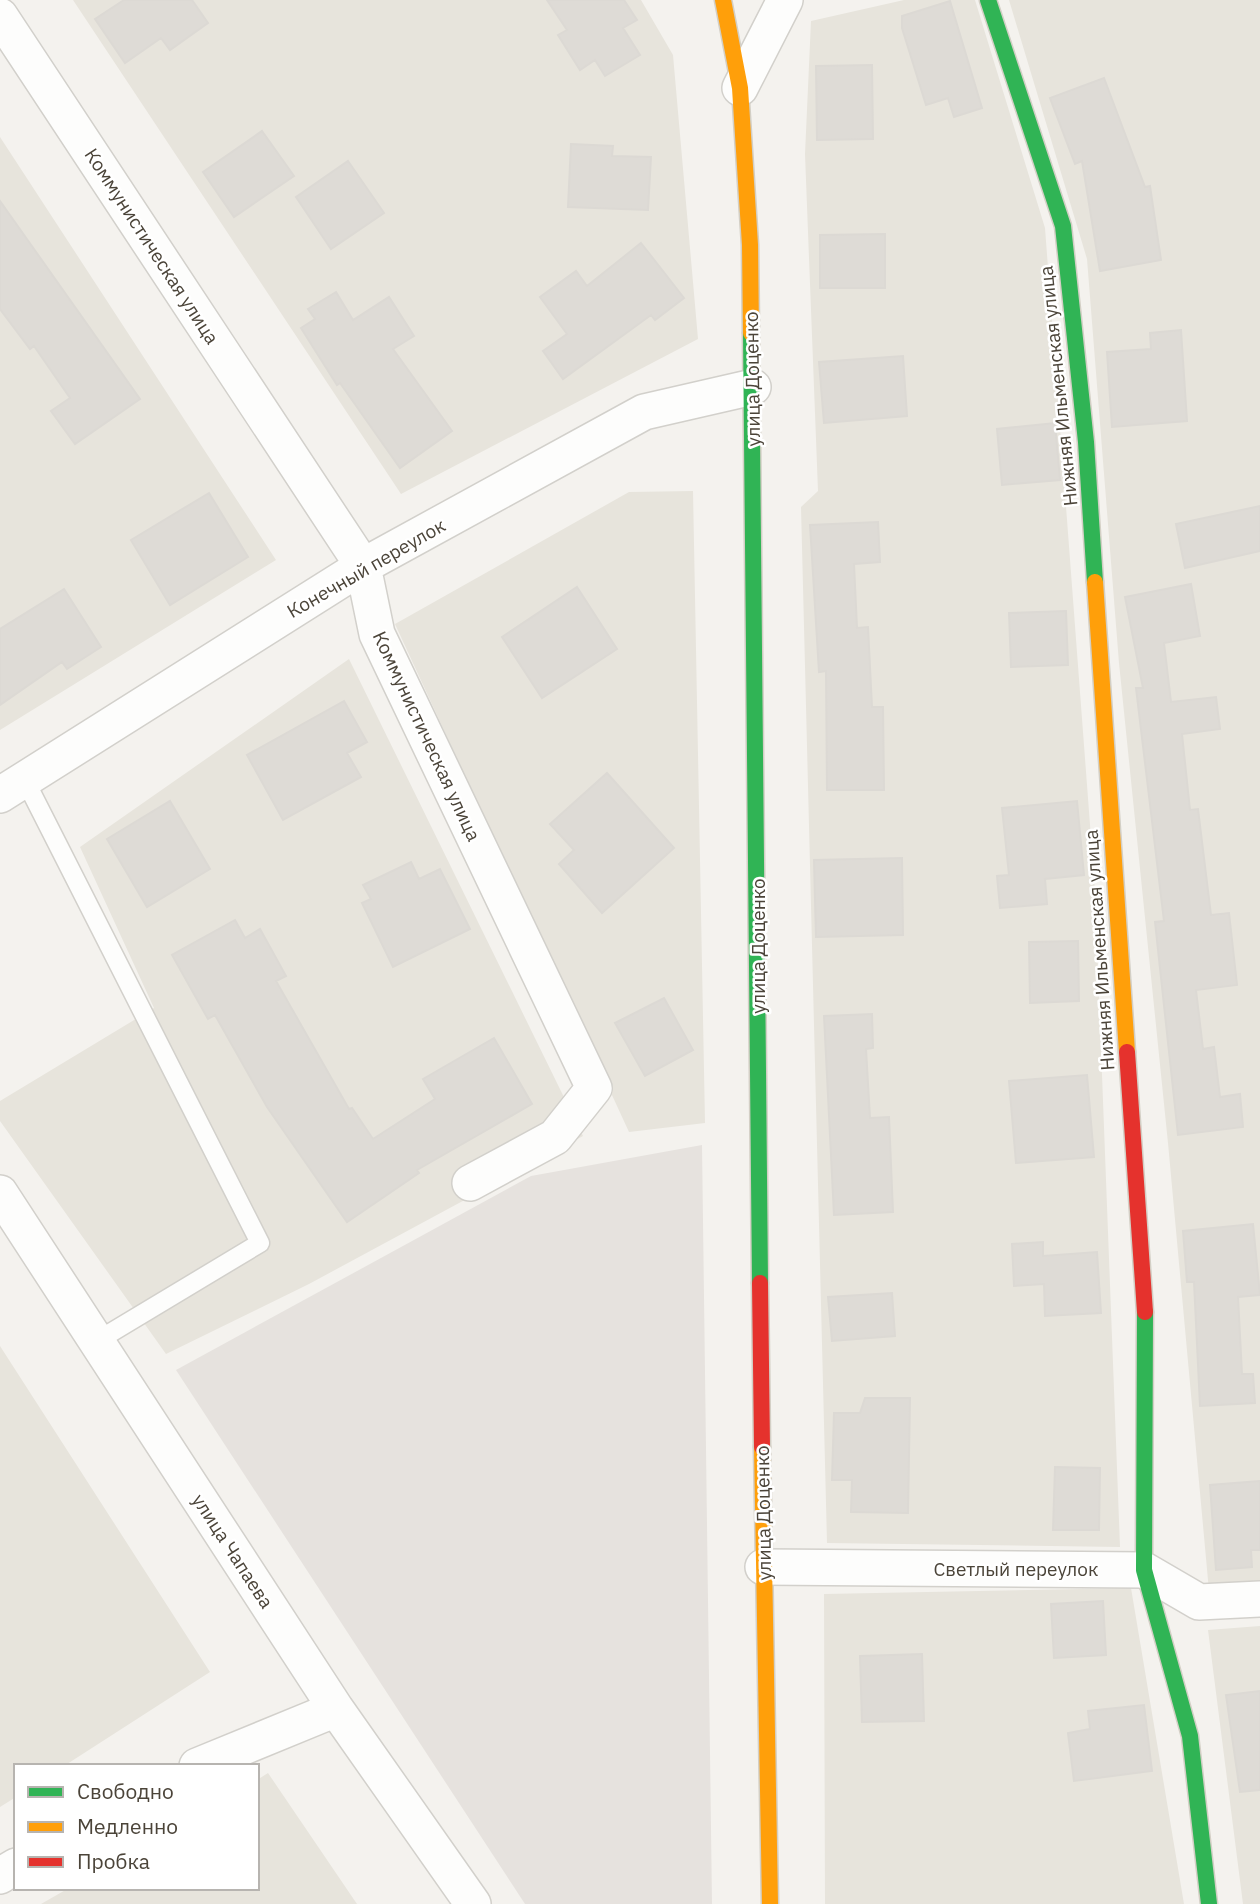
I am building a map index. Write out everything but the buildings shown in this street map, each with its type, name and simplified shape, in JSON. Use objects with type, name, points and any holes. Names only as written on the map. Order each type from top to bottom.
[{"type":"street","name":"улица Доценко","points":[[723,0],[740,88],[749,232],[753,387],[763,1567],[770,1904]]},
{"type":"street","points":[[740,88],[785,0]]},
{"type":"street","name":"Нижняя Ильменская улица","points":[[988,0],[1063,226],[1086,442],[1146,1326],[1144,1570],[1190,1736],[1209,1904]]},
{"type":"street","name":"Коммунистическая улица","points":[[0,16],[363,566],[377,634],[594,1088],[555,1137],[470,1183]]},
{"type":"street","name":"Конечный переулок","points":[[13,787],[363,566],[644,412],[753,387]]},
{"type":"street","name":"улица Чапаева","points":[[0,1193],[336,1709],[473,1904]]},
{"type":"street","name":"Светлый переулок","points":[[763,1567],[1144,1570],[1199,1602],[1260,1599]]},
{"type":"street","points":[[202,1764],[336,1709]]},
{"type":"lane","points":[[13,787],[260,1243],[96,1341]]},
{"type":"shaded area","points":[[73,0],[641,0],[673,55],[698,339],[401,494]]},
{"type":"shaded area","points":[[904,0],[975,0],[1045,228],[1095,891],[1120,1547],[827,1543],[801,507],[818,491],[805,154],[811,21]]},
{"type":"shaded area","points":[[1009,0],[1260,0],[1260,1586],[1209,1591],[1168,1143],[1119,663],[1087,259]]},
{"type":"shaded area","points":[[0,137],[276,560],[0,730]]},
{"type":"shaded area","points":[[693,491],[705,1123],[629,1132],[395,624],[629,492]]},
{"type":"shaded area","points":[[349,659],[583,1136],[309,1284],[166,1354],[0,1121],[0,1101],[154,1008],[80,847]]},
{"type":"shaded area","points":[[702,1145],[712,1904],[525,1904],[176,1370],[531,1176]]},
{"type":"shaded area","points":[[0,1346],[210,1672],[67,1764],[14,1764],[14,1798],[0,1807]]},
{"type":"shaded area","points":[[1131,1588],[1184,1904],[825,1904],[824,1594]]},
{"type":"shaded area","points":[[1260,1626],[1260,1904],[1243,1904],[1208,1630]]},
{"type":"shaded area","points":[[268,1773],[357,1904],[41,1904],[66,1890],[259,1890],[259,1779]]},
{"type":"traffic: fast","points":[[988,0],[1063,226],[1086,442],[1095,582]]},
{"type":"traffic: fast","points":[[751,333],[760,1283]]},
{"type":"traffic: fast","points":[[1145,1312],[1144,1570],[1190,1736],[1209,1904]]},
{"type":"traffic: slow","points":[[723,0],[740,88],[750,245],[751,333]]},
{"type":"traffic: slow","points":[[1095,582],[1127,1052]]},
{"type":"traffic: slow","points":[[762,1447],[770,1904]]},
{"type":"traffic: jam","points":[[1127,1052],[1145,1312]]},
{"type":"traffic: jam","points":[[760,1283],[762,1447]]}]
